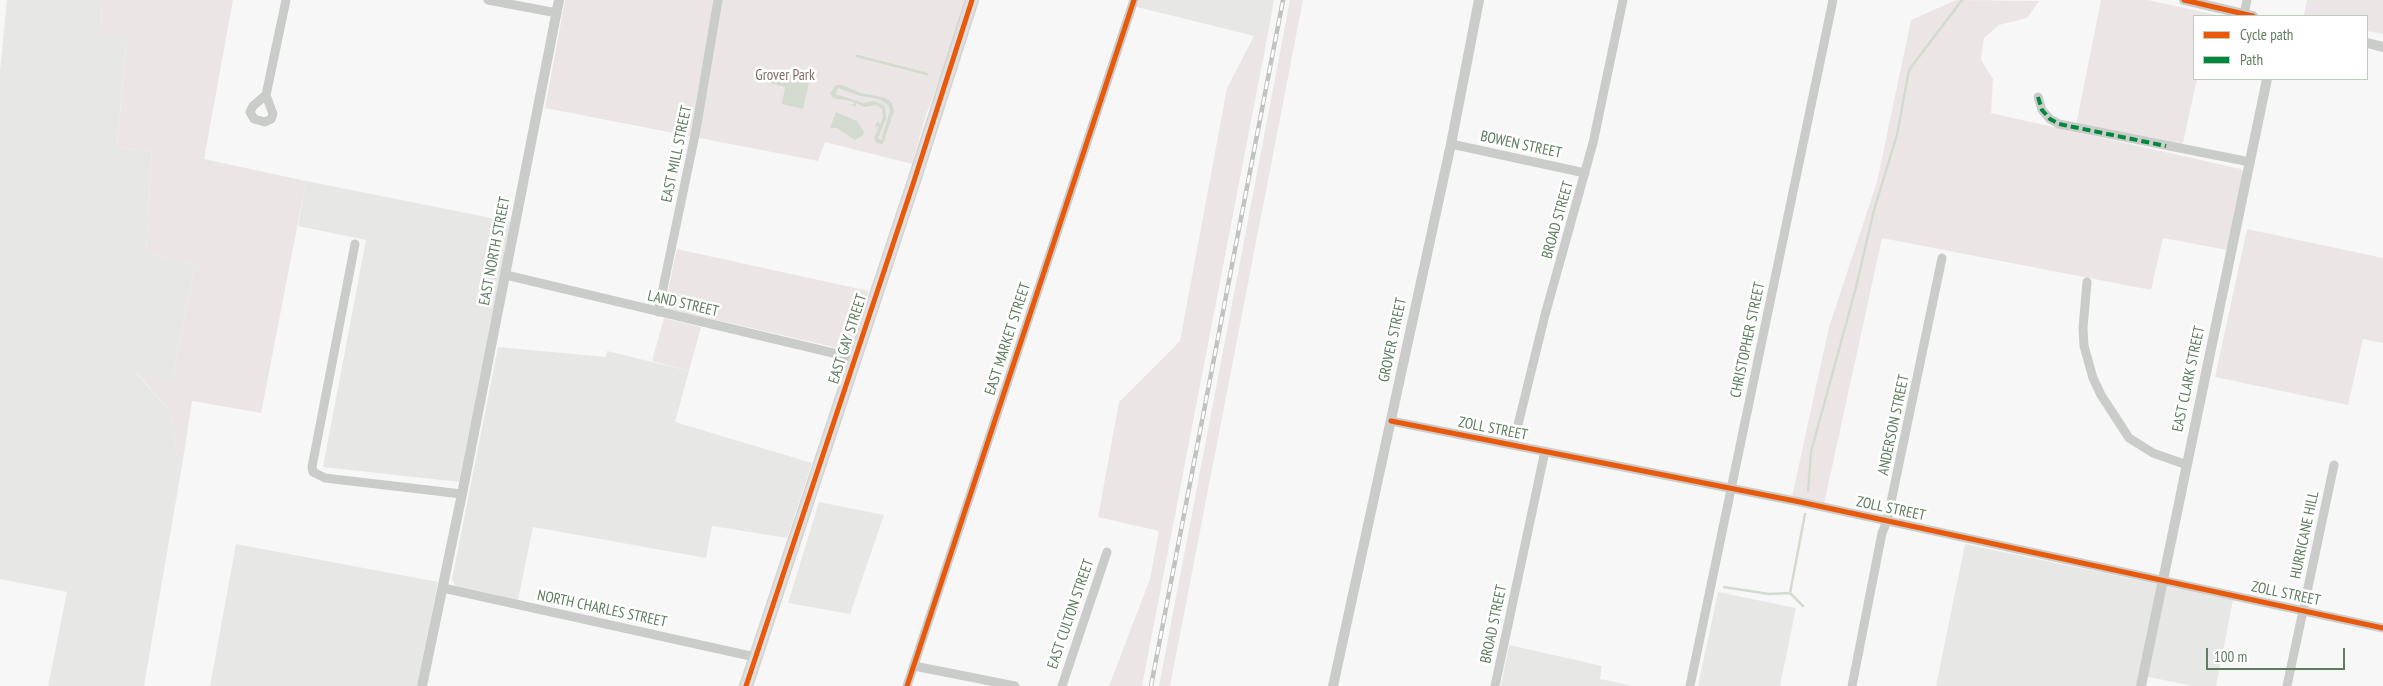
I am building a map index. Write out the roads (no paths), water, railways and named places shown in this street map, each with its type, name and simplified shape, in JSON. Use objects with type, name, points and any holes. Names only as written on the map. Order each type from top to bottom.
[{"type":"main road","name":"EAST GAY STREET","points":[[746,686],[914,182],[972,0]]},
{"type":"street","points":[[266,95],[286,0]]},
{"type":"street","points":[[488,0],[557,13]]},
{"type":"street","name":"EAST NORTH STREET","points":[[422,686],[506,275],[559,0]]},
{"type":"street","name":"EAST MILL STREET","points":[[658,312],[696,130],[718,0]]},
{"type":"street","name":"EAST MARKET STREET","points":[[907,686],[1134,0]]},
{"type":"street","name":"GROVER STREET","points":[[1333,686],[1392,421],[1479,0]]},
{"type":"street","name":"BROAD STREET","points":[[1513,445],[1545,315],[1585,173],[1623,0]]},
{"type":"street","name":"CHRISTOPHER STREET","points":[[1690,686],[1833,0]]},
{"type":"street","points":[[2184,0],[2248,15],[2247,0]]},
{"type":"street","points":[[2368,43],[2383,47]]},
{"type":"street","name":"EAST CLARK STREET","points":[[2141,686],[2267,80]]},
{"type":"street","points":[[2038,97],[2042,110],[2050,119],[2059,124],[2250,162]]},
{"type":"street","name":"BOWEN STREET","points":[[1450,144],[1585,173]]},
{"type":"street","points":[[355,244],[312,466],[313,472],[324,478],[462,494]]},
{"type":"street","name":"ANDERSON STREET","points":[[1852,686],[1882,533],[1887,521],[1942,258]]},
{"type":"street","name":"LAND STREET","points":[[506,275],[854,358]]},
{"type":"street","points":[[2088,282],[2084,313],[2084,346],[2093,378],[2101,395],[2129,438],[2153,454],[2187,465]]},
{"type":"street","name":"ZOLL STREET","points":[[1392,421],[1730,488],[2383,628]]},
{"type":"street","name":"BROAD STREET","points":[[1495,686],[1545,451]]},
{"type":"street","name":"HURRICANE HILL","points":[[2286,686],[2334,465]]},
{"type":"street","name":"EAST CULTON STREET","points":[[1062,686],[1107,552]]},
{"type":"street","name":"NORTH CHARLES STREET","points":[[443,588],[755,657]]},
{"type":"street","points":[[914,666],[1015,686]]},
{"type":"waterway","points":[[1808,491],[1811,452],[1855,291],[1874,210],[1897,135],[1909,70],[1962,0]]},
{"type":"waterway","points":[[857,56],[927,74]]},
{"type":"waterway","points":[[1724,587],[1769,594],[1790,593],[1805,514]]},
{"type":"waterway","points":[[1790,593],[1803,606]]},
{"type":"railway","points":[[1151,686],[1283,0]]},
{"type":"park label","name":"Grover Park","points":[[785,76]]}]
